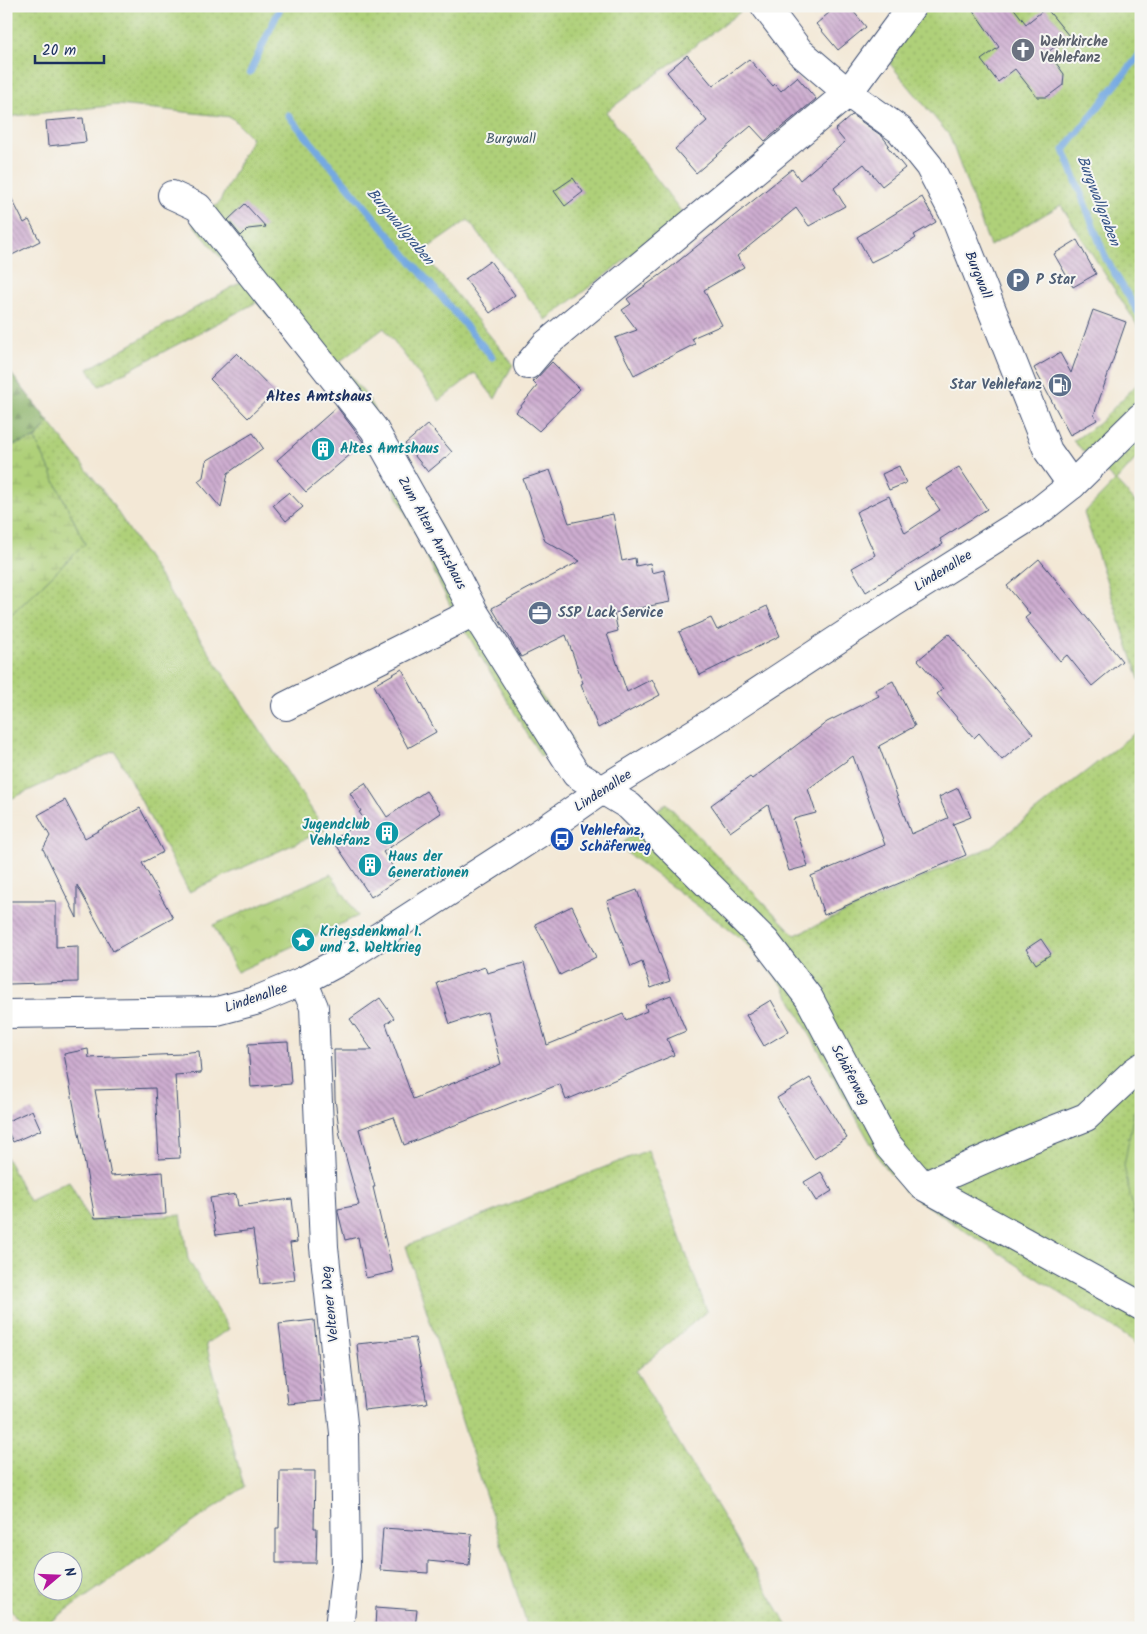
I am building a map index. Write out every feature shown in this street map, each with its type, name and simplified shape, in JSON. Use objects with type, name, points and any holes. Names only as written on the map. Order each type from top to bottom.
[{"type":"street","name":"Burgwall","points":[[765,6],[800,52],[848,93],[900,130],[929,166],[953,212],[1048,451],[1072,485]]},
{"type":"street","points":[[528,365],[545,345],[848,93],[912,6]]},
{"type":"street","name":"Zum Alten Amtshaus","points":[[172,195],[198,207],[374,429],[474,612],[576,774],[602,790]]},
{"type":"street","name":"Lindenallee","points":[[6,1014],[217,1011],[256,1001],[303,981],[360,950],[549,827],[602,790],[706,726],[893,602],[1039,511],[1072,485],[1141,417]]},
{"type":"street","points":[[286,706],[474,612]]},
{"type":"street","name":"Schäferweg","points":[[602,790],[629,806],[766,942],[809,998],[886,1143],[923,1186],[1141,1306]]},
{"type":"street","name":"Veltener Weg","points":[[303,981],[314,1007],[324,1247],[344,1433],[346,1566],[339,1628]]},
{"type":"street","points":[[923,1186],[1086,1116],[1134,1072],[1141,1068]]},
{"type":"green space","points":[[9,6],[737,6],[740,12],[606,112],[684,215],[546,320],[468,220],[422,252],[513,364],[495,399],[475,373],[439,401],[384,328],[339,362],[369,399],[515,659],[573,740],[541,757],[450,605],[369,437],[257,302],[99,386],[88,369],[241,282],[192,223],[219,203],[252,138],[231,117],[118,105],[6,117],[6,10]]},
{"type":"green space","points":[[915,6],[1141,6],[1141,331],[1061,205],[990,246],[949,135],[872,42]]},
{"type":"green space","points":[[6,367],[49,422],[35,439],[6,447]]},
{"type":"green space","points":[[1141,380],[1141,453],[1116,481],[1141,508],[1141,685],[1084,513],[1115,481],[1073,441],[1098,424]]},
{"type":"green space","points":[[49,422],[105,493],[325,830],[189,892],[115,751],[6,801],[6,620],[85,544],[35,439]]},
{"type":"green space","points":[[35,439],[85,544],[6,620],[6,447]]},
{"type":"green space","points":[[1141,728],[1141,1351],[1132,1340],[907,1193],[882,1164],[783,986],[743,940],[619,847],[666,803],[795,935],[990,847]]},
{"type":"green space","points":[[331,874],[358,916],[237,972],[213,925]]},
{"type":"green space","points":[[1141,1101],[1141,1230],[1136,1223],[1124,1166],[1134,1112]]},
{"type":"green space","points":[[648,1150],[707,1311],[636,1371],[789,1628],[528,1628],[406,1246]]},
{"type":"green space","points":[[6,1157],[29,1201],[69,1181],[89,1221],[181,1215],[188,1259],[229,1329],[206,1344],[244,1487],[82,1600],[82,1552],[32,1552],[32,1602],[78,1602],[41,1628],[23,1628],[6,1602]]},
{"type":"building","points":[[837,6],[849,6],[866,27],[838,50],[816,24]]},
{"type":"building","name":"Wehrkirche Vehlefanz","points":[[970,6],[1012,6],[1026,24],[1046,8],[1069,36],[1048,52],[1064,74],[1063,85],[1047,97],[1037,97],[1015,69],[998,82],[981,60],[999,47]]},
{"type":"building","points":[[687,55],[713,86],[749,59],[773,86],[775,84],[781,91],[797,77],[816,99],[765,141],[751,126],[696,173],[675,149],[707,121],[667,72]]},
{"type":"building","points":[[852,115],[882,136],[889,145],[887,146],[905,168],[882,186],[864,164],[834,188],[845,206],[809,226],[796,208],[737,256],[744,267],[704,290],[722,325],[692,338],[695,344],[634,375],[615,338],[637,330],[622,310],[631,304],[627,299],[670,268],[792,169],[800,180],[845,142],[835,130]]},
{"type":"building","points":[[83,118],[86,142],[48,146],[46,121]]},
{"type":"building","points":[[573,178],[583,192],[565,206],[554,191]]},
{"type":"building","points":[[6,187],[24,223],[29,220],[40,241],[6,258]]},
{"type":"building","points":[[922,197],[936,222],[914,235],[916,238],[896,251],[871,262],[857,237]]},
{"type":"building","points":[[245,204],[266,227],[248,229],[241,236],[228,220]]},
{"type":"building","points":[[1077,240],[1096,274],[1073,287],[1054,254]]},
{"type":"building","points":[[490,261],[515,295],[490,313],[465,279]]},
{"type":"building","points":[[1093,310],[1126,322],[1094,415],[1097,420],[1070,435],[1034,368],[1060,353],[1071,373]]},
{"type":"building","points":[[237,353],[275,392],[248,418],[210,379]]},
{"type":"building","points":[[552,362],[580,389],[539,431],[516,412],[537,386],[533,382]]},
{"type":"building","name":"Altes Amtshaus","points":[[337,407],[364,443],[306,492],[277,460]]},
{"type":"building","points":[[428,424],[452,452],[428,472],[405,444]]},
{"type":"building","points":[[253,433],[263,448],[228,473],[221,508],[198,481],[203,477],[206,461]]},
{"type":"building","points":[[899,466],[906,483],[889,490],[882,474]]},
{"type":"building","points":[[959,467],[987,509],[940,539],[943,544],[866,592],[852,568],[875,555],[856,512],[889,496],[905,533],[940,510],[925,488]]},
{"type":"building","points":[[550,470],[569,523],[613,514],[622,561],[635,558],[636,566],[650,563],[652,573],[664,570],[670,602],[614,613],[618,631],[607,634],[627,692],[652,679],[660,695],[598,728],[581,684],[583,683],[566,635],[521,657],[492,608],[580,561],[545,541],[523,479]]},
{"type":"building","points":[[289,492],[303,507],[286,521],[273,505]]},
{"type":"building","points":[[1039,559],[1122,661],[1092,686],[1067,655],[1060,661],[1025,618],[1030,614],[1007,586]]},
{"type":"building","points":[[767,606],[780,636],[700,675],[679,632],[711,618],[717,630]]},
{"type":"building","points":[[949,634],[1033,734],[1002,760],[979,733],[974,738],[937,694],[943,689],[918,660]]},
{"type":"building","points":[[402,669],[436,732],[408,748],[374,685]]},
{"type":"building","points":[[893,681],[915,726],[879,746],[911,834],[948,818],[939,797],[958,788],[971,817],[953,824],[966,855],[824,915],[811,876],[885,845],[853,756],[808,789],[816,813],[793,819],[808,866],[789,871],[768,805],[730,832],[711,805],[750,777],[752,779],[827,722],[879,696],[875,690]]},
{"type":"building","points":[[365,783],[387,817],[426,791],[441,813],[383,852],[400,878],[371,897],[333,840],[364,819],[350,793]]},
{"type":"building","points":[[65,800],[85,838],[140,808],[163,852],[142,863],[173,918],[113,951],[77,885],[77,918],[43,849],[50,836],[38,815]]},
{"type":"building","points":[[637,890],[670,981],[651,988],[642,962],[631,967],[607,901]]},
{"type":"building","points":[[7,901],[56,901],[56,947],[78,946],[78,982],[9,984]]},
{"type":"building","points":[[572,906],[596,957],[560,975],[535,924]]},
{"type":"building","points":[[1041,939],[1051,954],[1036,964],[1026,949]]},
{"type":"building","points":[[524,963],[547,1045],[623,1014],[626,1020],[647,1011],[645,1005],[671,995],[686,1031],[667,1039],[674,1055],[566,1100],[560,1084],[404,1145],[394,1117],[359,1129],[375,1187],[373,1187],[393,1272],[366,1278],[358,1237],[345,1240],[338,1212],[338,1209],[359,1205],[340,1136],[335,1099],[334,1050],[372,1050],[350,1019],[380,998],[394,1018],[386,1024],[413,1099],[501,1064],[487,1012],[450,1024],[437,983],[485,967],[487,973]]},
{"type":"building","points":[[771,1000],[789,1031],[764,1046],[746,1015]]},
{"type":"building","points":[[288,1042],[291,1084],[251,1087],[248,1044]]},
{"type":"building","points":[[88,1049],[89,1058],[182,1054],[199,1051],[201,1073],[175,1075],[180,1158],[159,1159],[155,1088],[95,1090],[111,1176],[163,1172],[166,1214],[95,1218],[64,1054]]},
{"type":"building","points":[[810,1078],[847,1138],[814,1159],[777,1098]]},
{"type":"building","points":[[32,1110],[41,1130],[13,1142],[6,1128],[6,1122]]},
{"type":"building","points":[[821,1172],[832,1191],[816,1201],[804,1182]]},
{"type":"building","points":[[236,1194],[238,1206],[292,1199],[297,1242],[290,1243],[295,1280],[260,1284],[253,1230],[216,1235],[210,1198]]},
{"type":"building","points":[[314,1320],[322,1401],[288,1404],[279,1324]]},
{"type":"building","points":[[415,1338],[427,1403],[364,1410],[357,1344]]},
{"type":"building","points":[[280,1471],[315,1471],[314,1528],[317,1528],[316,1563],[276,1563],[276,1528],[279,1528]]},
{"type":"building","points":[[383,1528],[472,1534],[469,1565],[428,1561],[428,1573],[380,1570]]},
{"type":"building","points":[[376,1607],[417,1610],[415,1628],[375,1628]]},
{"type":"waterway","name":"Burgwallgraben","points":[[250,72],[281,6]]},
{"type":"waterway","name":"Burgwallgraben","points":[[1141,53],[1064,150],[1106,259],[1141,317]]},
{"type":"waterway","name":"Burgwallgraben","points":[[288,115],[492,357]]},
{"type":"place","name":"Wehrkirche Vehlefanz","points":[[1023,50]]},
{"type":"place","name":"P Star","points":[[1018,280]]},
{"type":"place","name":"Star Vehlefanz","points":[[1060,385]]},
{"type":"place","name":"Altes Amtshaus","points":[[323,449]]},
{"type":"place","name":"SSP Lack Service","points":[[540,613]]},
{"type":"place","name":"Jugendclub Vehlefanz","points":[[387,833]]},
{"type":"place","name":"Vehlefanz, Schäferweg","points":[[562,839]]},
{"type":"place","name":"Haus der Generationen","points":[[370,865]]},
{"type":"place","name":"Kriegsdenkmal 1. und 2. Weltkrieg","points":[[303,940]]},
{"type":"district","name":"Altes Amtshaus","points":[[319,397]]}]
